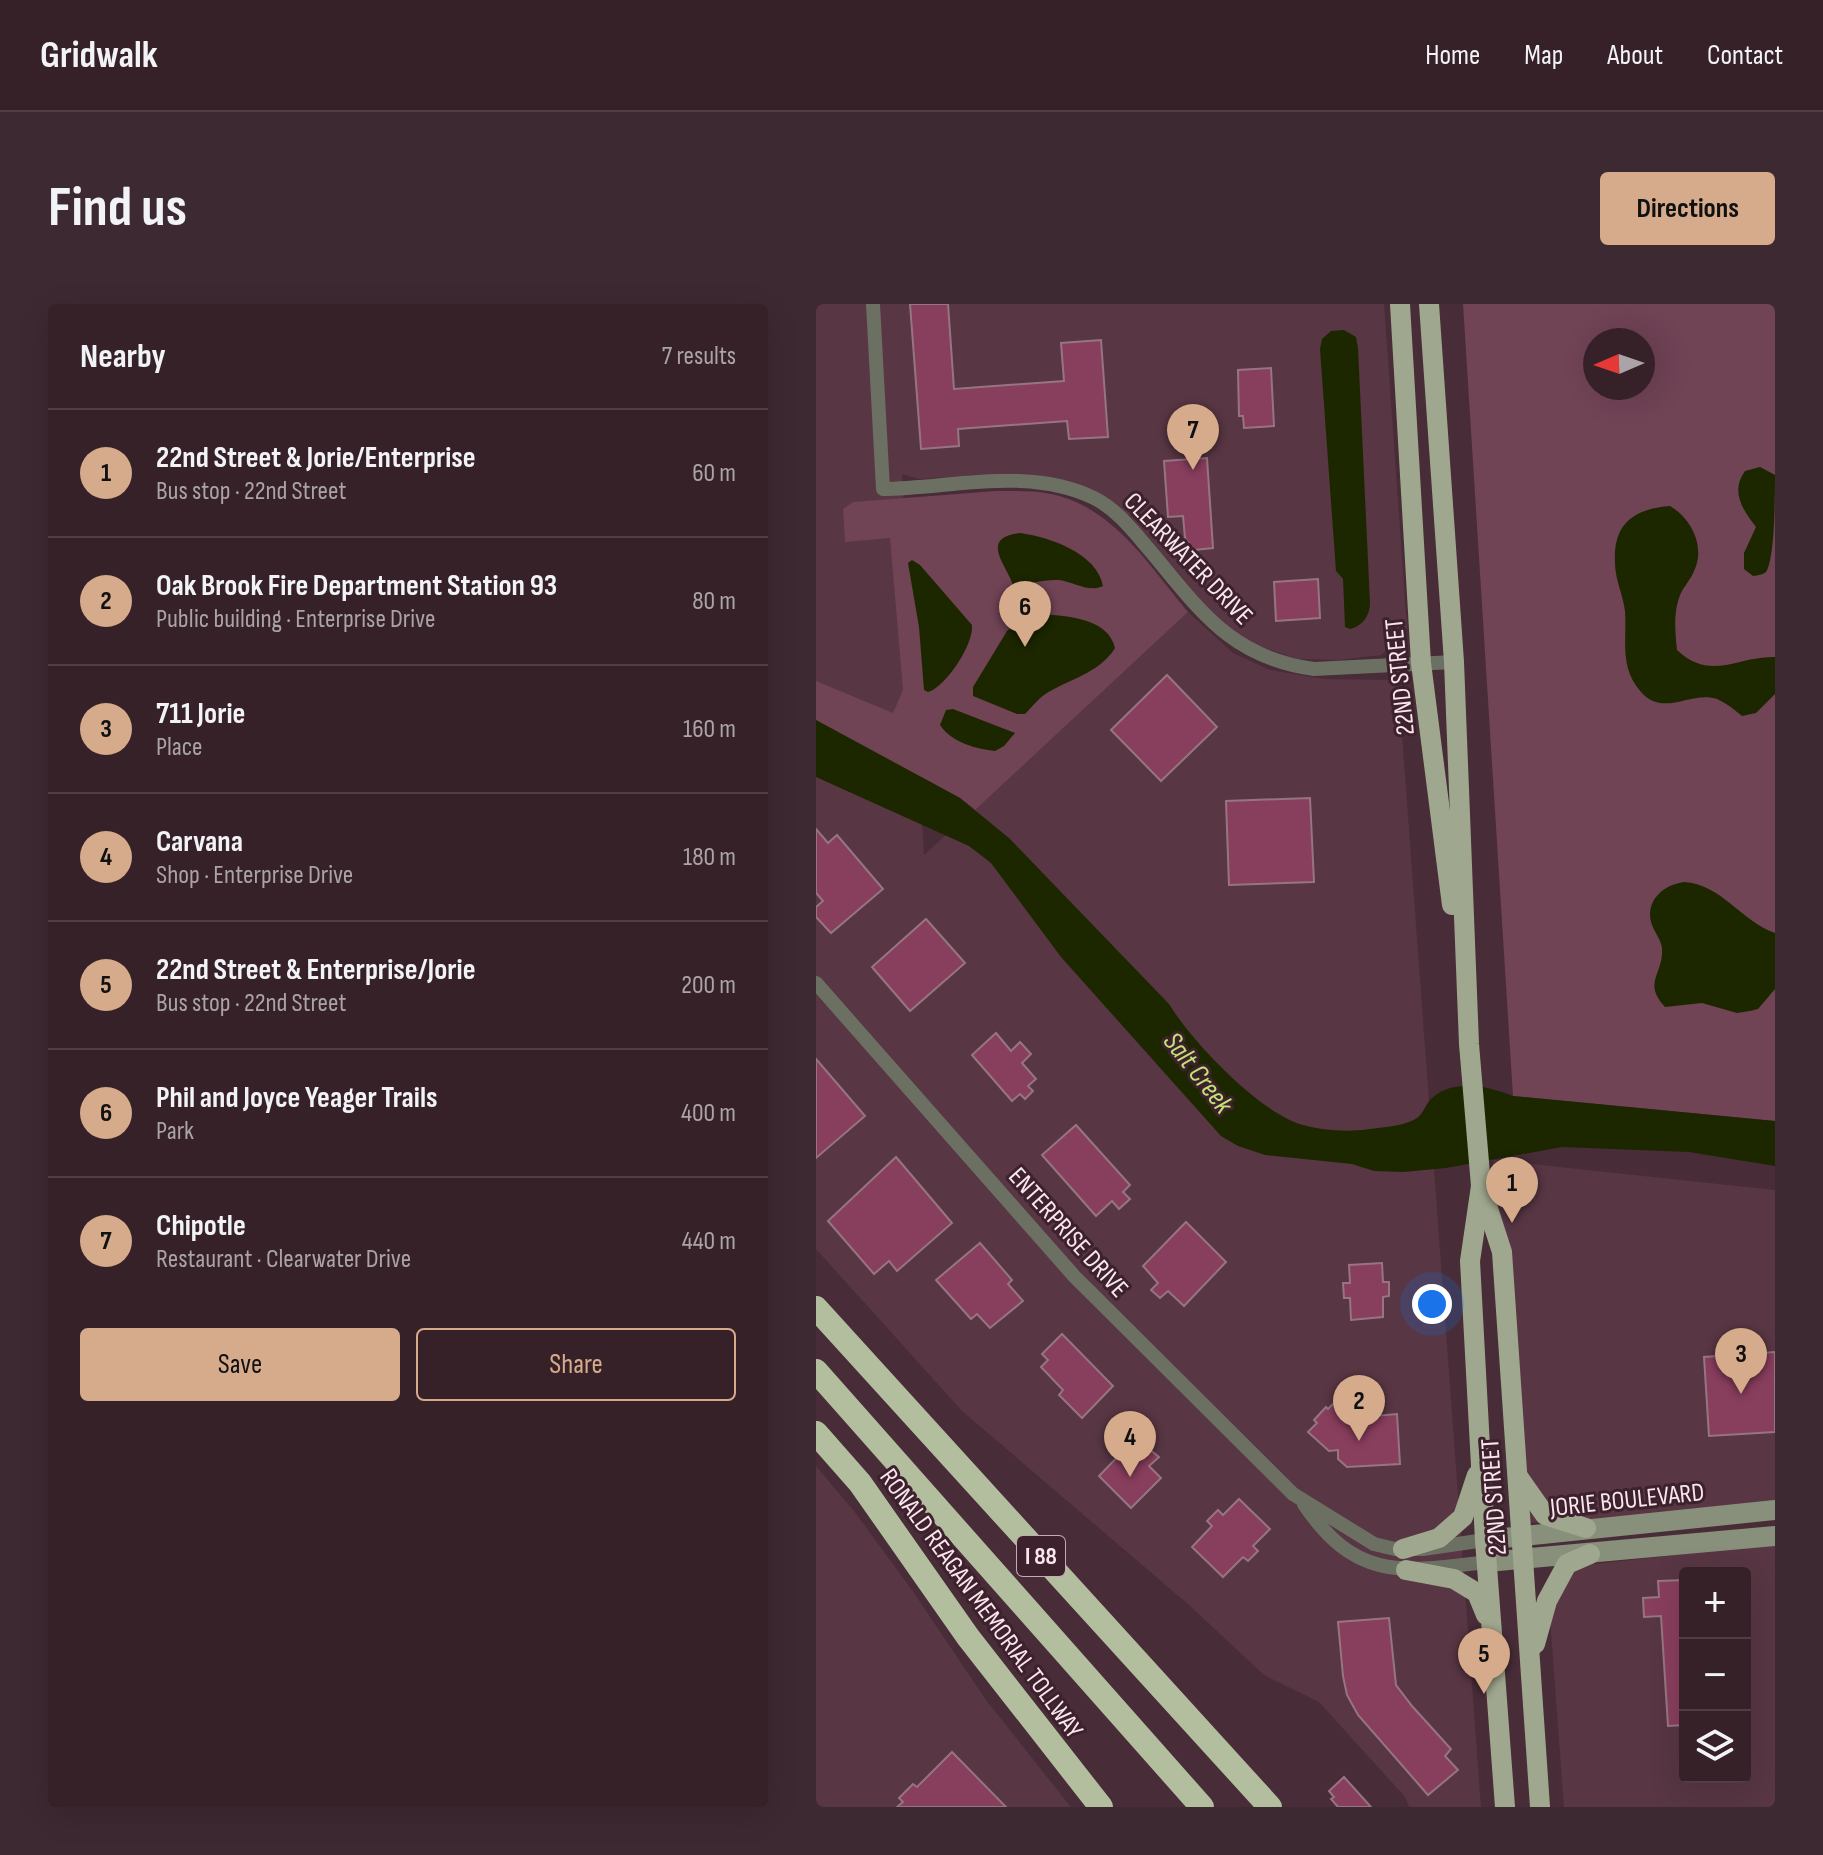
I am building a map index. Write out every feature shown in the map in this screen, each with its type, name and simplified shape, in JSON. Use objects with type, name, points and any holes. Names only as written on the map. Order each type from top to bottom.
[{"type":"highway","name":"I 88","points":[[816,1308],[1270,1807]]},
{"type":"highway","name":"RONALD REAGAN MEMORIAL TOLLWAY","points":[[816,1371],[1202,1807]]},
{"type":"highway","points":[[816,1393],[837,1415],[881,1443]]},
{"type":"highway","name":"RONALD REAGAN MEMORIAL TOLLWAY","points":[[817,1433],[860,1483],[968,1637],[1101,1807]]},
{"type":"main road","name":"22ND STREET","points":[[1400,304],[1421,663],[1469,1044],[1481,1186],[1502,1252],[1540,1807]]},
{"type":"main road","name":"22ND STREET","points":[[1429,304],[1454,662],[1469,1044]]},
{"type":"main road","name":"22ND STREET","points":[[1481,1186],[1470,1261],[1485,1540],[1505,1807]]},
{"type":"main road","points":[[1403,1549],[1439,1538],[1463,1517],[1481,1463]]},
{"type":"main road","points":[[1518,1475],[1545,1515],[1586,1528]]},
{"type":"main road","name":"JORIE BOULEVARD","points":[[1485,1540],[1775,1510]]},
{"type":"main road","name":"JORIE BOULEVARD","points":[[1487,1562],[1775,1536]]},
{"type":"main road","points":[[1530,1659],[1547,1601],[1567,1564],[1590,1554]]},
{"type":"main road","points":[[1406,1570],[1454,1579],[1477,1593],[1492,1629]]},
{"type":"street","name":"CLEARWATER DRIVE","points":[[873,304],[883,489],[1015,481],[1069,489],[1094,498],[1124,520],[1211,621],[1243,647],[1265,658],[1314,669],[1454,662]]},
{"type":"street","name":"ENTERPRISE DRIVE","points":[[816,983],[1078,1281],[1301,1501],[1317,1525],[1364,1562],[1406,1570],[1487,1562]]},
{"type":"street","name":"ENTERPRISE DRIVE","points":[[1301,1501],[1374,1544],[1423,1549],[1485,1540]]},
{"type":"shaded area","points":[[816,304],[1384,304],[1407,627],[1404,636],[1381,655],[1338,660],[1297,659],[1253,644],[1229,629],[1204,604],[1131,517],[1117,506],[1059,479],[1015,473],[919,479],[902,474],[924,855],[1188,612],[1233,653],[1270,670],[1324,679],[1398,680],[1481,1807],[1409,1807],[1405,1797],[1319,1702],[1264,1675],[1189,1605],[962,1411],[816,1249]]},
{"type":"shaded area","points":[[1463,304],[1775,304],[1775,1121],[1513,1096]]},
{"type":"shaded area","points":[[996,491],[1051,494],[1094,512],[1112,525],[1145,558],[1188,612],[975,810],[960,798],[816,720],[816,681],[893,713],[903,690],[890,538],[845,542],[843,509],[853,502]]},
{"type":"shaded area","points":[[1493,1160],[1775,1190],[1775,1509],[1528,1523]]},
{"type":"shaded area","points":[[816,1466],[854,1511],[912,1590],[986,1700],[1071,1807],[816,1807]]},
{"type":"shaded area","points":[[1775,1544],[1775,1807],[1564,1807],[1550,1619],[1563,1576],[1586,1565]]},
{"type":"water","points":[[1344,330],[1356,337],[1358,348],[1370,603],[1365,619],[1350,629],[1345,627],[1343,579],[1336,571],[1320,349],[1322,339],[1331,331]]},
{"type":"water","points":[[1760,467],[1775,475],[1774,526],[1769,565],[1766,572],[1753,576],[1744,569],[1744,553],[1756,527],[1738,493],[1745,471]]},
{"type":"water","points":[[1670,506],[1690,526],[1698,552],[1694,571],[1677,607],[1677,650],[1689,659],[1713,666],[1775,657],[1775,694],[1756,713],[1742,716],[1717,699],[1707,697],[1659,703],[1641,692],[1634,683],[1627,663],[1625,611],[1615,569],[1615,549],[1628,521],[1646,511]]},
{"type":"water","points":[[1020,533],[1044,538],[1082,556],[1099,574],[1103,586],[1087,588],[1053,580],[1013,585],[1001,561],[998,546],[1001,540]]},
{"type":"water","points":[[912,560],[920,565],[972,625],[958,664],[943,682],[928,692],[924,690],[919,627],[908,563]]},
{"type":"water","points":[[1040,614],[1073,617],[1095,624],[1111,638],[1115,648],[1101,664],[1053,689],[1025,714],[1017,714],[973,696],[973,687],[1007,631],[1022,618]]},
{"type":"water","points":[[953,709],[1015,733],[995,751],[964,744],[940,725],[946,710]]},
{"type":"water","name":"Salt Creek","points":[[816,720],[960,798],[1009,838],[1169,1004],[1210,1056],[1248,1092],[1286,1118],[1311,1127],[1336,1130],[1395,1126],[1417,1118],[1430,1100],[1441,1092],[1472,1086],[1513,1096],[1775,1121],[1775,1166],[1689,1152],[1562,1147],[1446,1168],[1374,1171],[1352,1164],[1265,1155],[1238,1146],[1221,1136],[1061,957],[991,863],[969,846],[816,777]]},
{"type":"water","points":[[1684,882],[1709,889],[1775,933],[1775,989],[1758,1009],[1737,1013],[1702,1003],[1665,1007],[1658,998],[1654,984],[1662,948],[1652,925],[1651,909],[1663,891]]},
{"type":"building","points":[[910,304],[948,304],[954,389],[1064,381],[1061,343],[1101,340],[1108,437],[1069,439],[1067,421],[958,429],[959,446],[921,449]]},
{"type":"building","points":[[1271,368],[1274,426],[1244,428],[1243,416],[1239,416],[1238,370]]},
{"type":"building","points":[[1207,458],[1213,548],[1194,550],[1185,538],[1183,516],[1168,517],[1164,461]]},
{"type":"building","points":[[1318,579],[1320,618],[1276,621],[1274,582]]},
{"type":"building","points":[[1167,675],[1217,727],[1161,781],[1111,730]]},
{"type":"building","points":[[1310,798],[1314,882],[1229,885],[1226,801]]},
{"type":"building","points":[[816,829],[828,843],[837,835],[883,889],[831,933],[816,917],[816,907],[823,901],[816,893]]},
{"type":"building","points":[[926,919],[965,963],[910,1011],[872,967]]},
{"type":"building","points":[[996,1033],[1011,1051],[1020,1042],[1031,1054],[1022,1063],[1036,1079],[1028,1086],[1033,1091],[1025,1099],[1020,1094],[1012,1101],[972,1055]]},
{"type":"building","points":[[816,1059],[865,1116],[816,1158]]},
{"type":"building","points":[[1076,1125],[1130,1185],[1123,1192],[1130,1199],[1119,1209],[1112,1201],[1096,1216],[1042,1155]]},
{"type":"building","points":[[896,1157],[952,1223],[897,1271],[889,1261],[874,1274],[828,1221]]},
{"type":"building","points":[[1186,1222],[1226,1262],[1184,1306],[1168,1291],[1160,1298],[1151,1290],[1158,1283],[1143,1266]]},
{"type":"building","points":[[980,1243],[1012,1280],[1008,1284],[1023,1301],[990,1328],[977,1314],[971,1319],[936,1280]]},
{"type":"building","points":[[1382,1263],[1383,1282],[1389,1282],[1389,1296],[1383,1297],[1383,1317],[1351,1320],[1350,1298],[1344,1298],[1343,1283],[1350,1283],[1349,1265]]},
{"type":"building","points":[[1062,1334],[1113,1386],[1082,1418],[1059,1395],[1063,1390],[1041,1367],[1048,1360],[1042,1354]]},
{"type":"building","points":[[1775,1352],[1775,1432],[1709,1436],[1704,1357]]},
{"type":"building","points":[[1335,1402],[1339,1406],[1349,1404],[1351,1418],[1397,1414],[1400,1464],[1347,1467],[1338,1459],[1338,1450],[1329,1451],[1308,1432],[1317,1423],[1314,1420]]},
{"type":"building","points":[[1126,1448],[1139,1458],[1149,1449],[1159,1457],[1149,1466],[1161,1478],[1131,1508],[1099,1476]]},
{"type":"building","points":[[1239,1499],[1270,1529],[1253,1546],[1258,1551],[1248,1561],[1243,1557],[1223,1577],[1192,1547],[1212,1526],[1207,1521],[1218,1510],[1223,1515]]},
{"type":"building","points":[[1679,1580],[1679,1725],[1668,1726],[1661,1616],[1644,1617],[1643,1598],[1659,1597],[1658,1581]]},
{"type":"building","points":[[1389,1618],[1396,1685],[1451,1749],[1445,1756],[1458,1770],[1428,1795],[1358,1715],[1347,1695],[1338,1622]]},
{"type":"building","points":[[952,1752],[1006,1807],[897,1807],[903,1802],[899,1798],[913,1784],[917,1787]]},
{"type":"building","points":[[1344,1777],[1371,1807],[1338,1807],[1329,1791]]},
{"type":"place","name":"Chipotle","points":[[1193,470]]},
{"type":"place","name":"Phil and Joyce Yeager Trails","points":[[1025,647]]},
{"type":"place","name":"22nd Street & Jorie/Enterprise","points":[[1512,1223]]},
{"type":"place","name":"711 Jorie","points":[[1741,1394]]},
{"type":"place","name":"Oak Brook Fire Department Station 93","points":[[1359,1441]]},
{"type":"place","name":"Carvana","points":[[1130,1477]]},
{"type":"place","name":"22nd Street & Enterprise/Jorie","points":[[1484,1694]]}]
